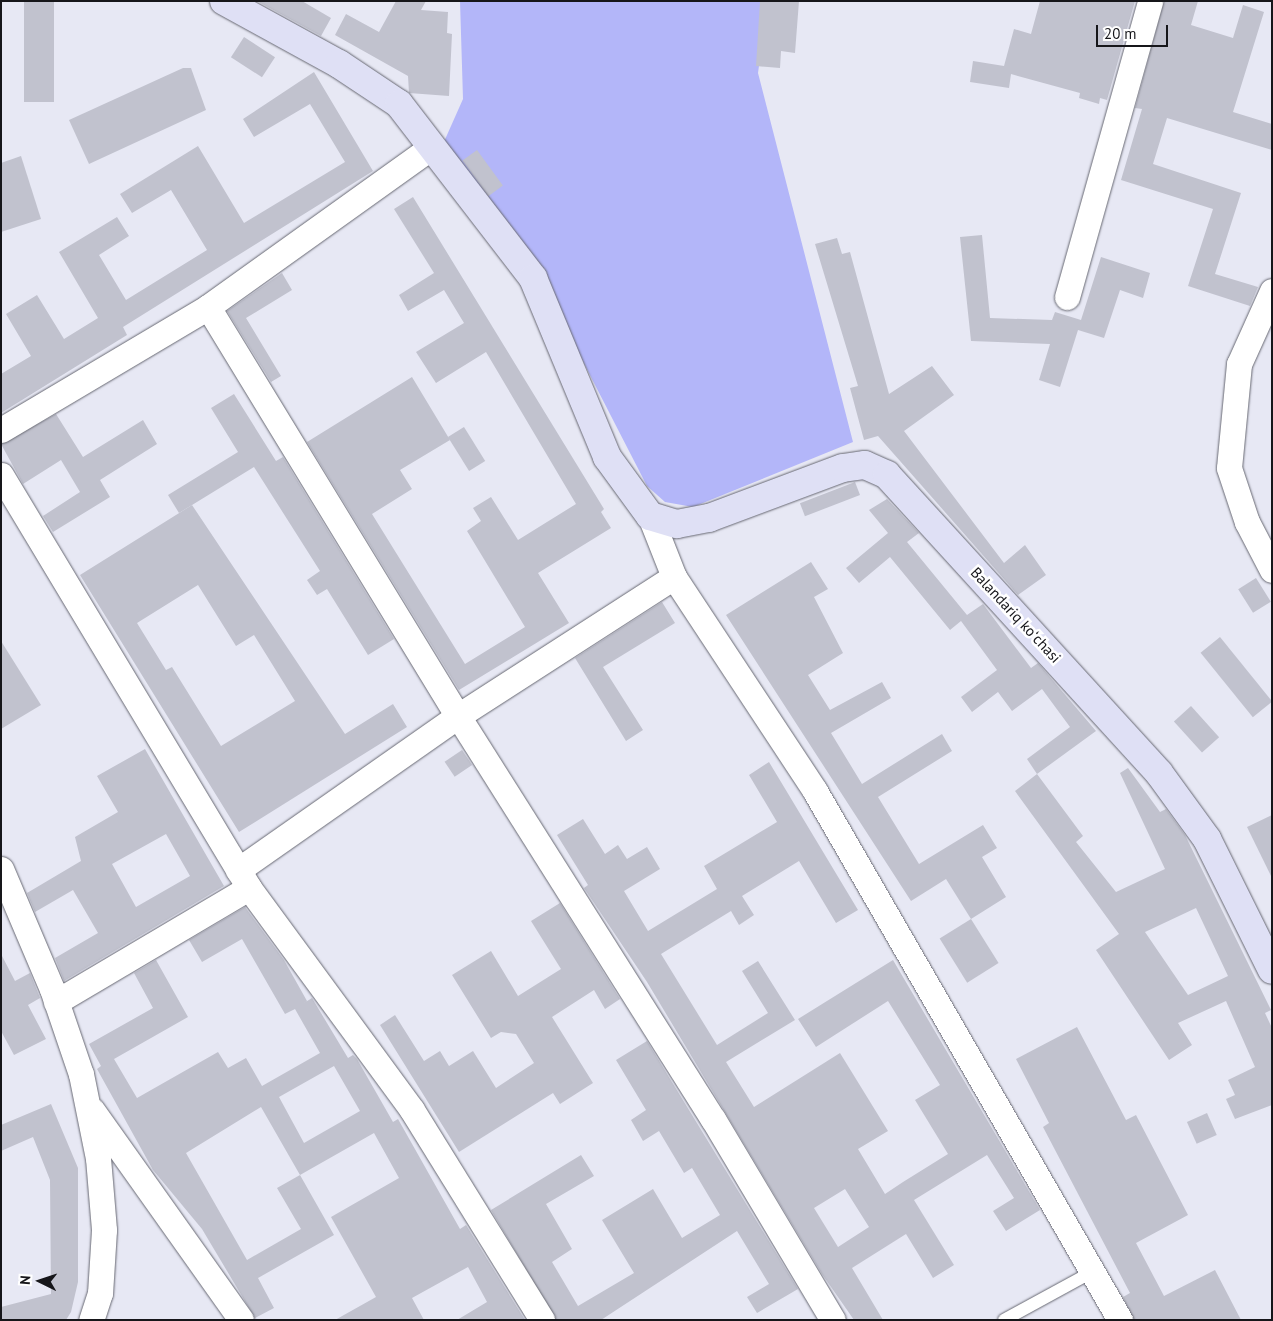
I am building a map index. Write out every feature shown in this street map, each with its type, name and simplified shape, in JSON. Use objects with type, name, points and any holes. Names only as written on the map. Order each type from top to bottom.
[{"type":"street","points":[[224,1],[339,64],[399,104],[430,148],[533,278],[607,457],[650,516],[674,577],[815,791],[1094,1271],[1120,1320]]},
{"type":"street","points":[[1067,297],[1150,1]]},
{"type":"street","points":[[1,430],[208,308],[430,148]]},
{"type":"street","points":[[1270,560],[1246,522],[1229,468],[1239,364],[1272,291]]},
{"type":"street","points":[[208,308],[458,716],[713,1119],[833,1320]]},
{"type":"street","name":"Balandariq koʻchasi","points":[[650,516],[677,524],[709,518],[821,473],[865,465],[877,468],[907,493],[1159,773],[1207,839],[1272,970]]},
{"type":"street","points":[[1,475],[243,879],[412,1110],[542,1320]]},
{"type":"street","points":[[56,1002],[243,879],[458,716],[674,577]]},
{"type":"street","points":[[1,869],[56,1002],[87,1104],[98,1158],[104,1230],[100,1293],[90,1320]]},
{"type":"street","points":[[87,1104],[241,1320]]},
{"type":"lane","points":[[1004,1320],[1094,1271]]},
{"type":"shaded area","points":[[460,1],[768,1],[758,73],[853,442],[693,507],[665,502],[647,486],[540,278],[443,144],[463,99]]},
{"type":"building","points":[[24,1],[54,1],[54,102],[24,102]]},
{"type":"building","points":[[257,1],[302,1],[331,18],[321,36]]},
{"type":"building","points":[[396,1],[426,1],[421,10],[448,12],[447,33],[452,34],[449,96],[409,93],[408,76],[335,35],[346,14],[379,32]]},
{"type":"building","points":[[760,1],[799,1],[795,53],[781,51],[780,68],[756,66]]},
{"type":"building","points":[[1040,1],[1135,1],[1107,100],[1100,98],[1099,104],[1079,98],[1080,93],[1011,74],[1009,88],[970,82],[973,61],[1004,66],[1014,29],[1031,34]]},
{"type":"building","points":[[1164,1],[1198,1],[1191,25],[1233,38],[1243,5],[1264,12],[1233,112],[1272,124],[1272,150],[1167,118],[1153,164],[1241,193],[1215,274],[1258,287],[1250,306],[1188,286],[1213,209],[1121,180],[1142,109],[1135,108]]},
{"type":"building","points":[[244,37],[275,57],[262,77],[231,57]]},
{"type":"building","points":[[183,68],[191,68],[206,110],[89,164],[69,120]]},
{"type":"building","points":[[314,72],[373,171],[123,327],[127,335],[1,413],[1,374],[31,356],[6,314],[37,295],[64,339],[98,318],[59,252],[117,217],[129,236],[99,255],[126,300],[207,250],[171,190],[132,213],[120,194],[198,146],[244,223],[345,162],[310,104],[254,137],[243,119]]},
{"type":"building","points":[[477,150],[503,186],[488,196],[462,161]]},
{"type":"building","points":[[21,156],[41,219],[1,232],[1,163]]},
{"type":"building","points":[[413,197],[604,509],[601,512],[611,528],[538,573],[569,623],[459,690],[307,442],[412,377],[450,440],[400,470],[412,489],[372,514],[465,664],[525,627],[467,531],[481,521],[473,508],[491,497],[518,540],[576,504],[486,352],[436,383],[416,352],[464,323],[444,290],[408,311],[399,295],[434,273],[394,209]]},
{"type":"building","points":[[982,235],[990,318],[1052,320],[1055,312],[1081,320],[1101,257],[1150,273],[1143,298],[1120,290],[1104,338],[1078,330],[1060,387],[1039,380],[1050,344],[971,341],[960,237]]},
{"type":"building","points":[[837,238],[842,254],[850,252],[889,394],[932,366],[954,395],[904,431],[1004,563],[1025,545],[1046,575],[1018,595],[878,436],[864,440],[850,388],[858,386],[815,244]]},
{"type":"building","points":[[282,273],[292,290],[246,318],[281,376],[271,382],[227,311]]},
{"type":"building","points":[[234,394],[276,461],[283,457],[394,639],[368,655],[327,589],[317,595],[307,580],[320,571],[254,467],[179,513],[168,495],[238,452],[211,408]]},
{"type":"building","points":[[56,414],[83,457],[143,420],[157,444],[100,480],[110,497],[53,532],[43,516],[80,492],[61,460],[23,484],[1,444]]},
{"type":"building","points":[[464,427],[485,461],[469,471],[448,437]]},
{"type":"building","points":[[855,482],[860,495],[805,516],[800,503]]},
{"type":"building","points":[[887,499],[919,533],[907,542],[967,615],[983,604],[1031,668],[1038,663],[1096,731],[1037,774],[1027,759],[1070,727],[1042,689],[1012,711],[998,692],[972,712],[961,697],[997,670],[961,621],[950,630],[890,557],[859,583],[846,568],[888,533],[869,510]]},
{"type":"building","points":[[192,505],[345,734],[393,704],[407,727],[239,832],[80,575]],"holes":[[[198,585],[236,646],[254,635],[295,701],[221,746],[172,667],[166,670],[137,623]]]},
{"type":"building","points":[[811,562],[828,589],[814,597],[843,653],[808,675],[830,710],[882,682],[891,698],[831,733],[862,784],[942,734],[952,751],[878,797],[919,864],[983,825],[997,848],[982,857],[1006,897],[971,919],[946,879],[911,901],[726,615]]},
{"type":"building","points":[[1256,578],[1271,602],[1253,613],[1238,589]]},
{"type":"building","points":[[662,602],[675,623],[603,667],[643,730],[626,741],[575,658]]},
{"type":"building","points":[[1220,637],[1272,701],[1253,717],[1201,653]]},
{"type":"building","points":[[1,641],[41,705],[1,729]]},
{"type":"building","points":[[1191,706],[1219,737],[1202,753],[1174,721]]},
{"type":"building","points":[[145,749],[224,886],[64,981],[55,958],[98,933],[73,890],[35,912],[27,893],[81,861],[75,837],[118,812],[97,776]],"holes":[[[166,834],[190,876],[136,907],[112,864]]]},
{"type":"building","points":[[462,750],[472,765],[455,777],[445,762]]},
{"type":"building","points":[[769,762],[858,910],[836,923],[799,861],[742,896],[754,915],[739,925],[731,911],[661,954],[717,1045],[768,1013],[742,971],[758,961],[795,1020],[726,1062],[754,1107],[840,1053],[888,1131],[858,1149],[885,1194],[948,1154],[915,1100],[940,1085],[888,1001],[816,1047],[798,1019],[893,960],[1040,1210],[1006,1231],[993,1211],[1014,1198],[987,1155],[914,1200],[954,1265],[933,1278],[906,1234],[852,1268],[883,1320],[854,1320],[822,1274],[647,982],[584,888],[588,885],[557,835],[583,819],[605,854],[618,845],[627,859],[647,847],[660,869],[624,891],[648,931],[717,889],[704,866],[777,822],[749,775]],"holes":[[[845,1189],[869,1227],[838,1247],[814,1208]]]},
{"type":"building","points":[[1128,768],[1160,812],[1166,809],[1185,835],[1271,1010],[1265,1013],[1272,1028],[1272,1105],[1235,1119],[1226,1099],[1235,1095],[1228,1080],[1255,1067],[1226,1001],[1178,1023],[1192,1045],[1169,1060],[1096,950],[1119,934],[1015,791],[1037,774],[1083,836],[1076,842],[1116,892],[1165,869],[1120,773]],"holes":[[[1196,908],[1228,976],[1188,995],[1145,932]]]},
{"type":"building","points":[[1272,815],[1272,878],[1247,827]]},
{"type":"building","points":[[560,903],[620,999],[605,1009],[594,990],[552,1017],[593,1083],[560,1104],[553,1093],[459,1152],[380,1025],[395,1015],[424,1061],[440,1051],[449,1066],[473,1051],[496,1088],[534,1063],[516,1034],[501,1032],[491,1038],[452,975],[491,951],[518,996],[561,969],[531,921]]},
{"type":"building","points":[[245,907],[284,960],[307,1001],[304,1003],[312,998],[348,1058],[353,1055],[357,1059],[393,1122],[398,1119],[460,1229],[466,1225],[525,1320],[457,1320],[487,1302],[468,1267],[412,1298],[424,1320],[335,1320],[376,1297],[331,1217],[399,1178],[374,1133],[300,1175],[334,1235],[258,1278],[274,1308],[255,1318],[202,1229],[153,1170],[97,1069],[101,1066],[89,1044],[153,1008],[134,973],[156,960],[188,1017],[114,1059],[137,1098],[218,1052],[228,1068],[246,1058],[262,1086],[320,1053],[295,1009],[285,1014],[242,939],[202,962],[189,940]],"holes":[[[334,1066],[360,1111],[304,1143],[279,1097]],[[261,1107],[300,1175],[277,1188],[301,1229],[247,1260],[186,1153]]]},
{"type":"building","points":[[971,919],[999,963],[967,983],[940,939]]},
{"type":"building","points":[[1,954],[15,981],[30,973],[40,998],[28,1005],[46,1039],[14,1055],[1,1031]]},
{"type":"building","points":[[1077,1027],[1126,1120],[1136,1115],[1188,1215],[1136,1243],[1164,1296],[1215,1270],[1241,1320],[1134,1320],[1123,1297],[1130,1293],[1043,1127],[1049,1123],[1016,1059]]},
{"type":"building","points":[[647,1041],[798,1289],[757,1313],[747,1297],[769,1284],[737,1231],[601,1320],[556,1320],[491,1210],[581,1155],[594,1176],[546,1204],[572,1249],[552,1262],[578,1306],[634,1273],[602,1220],[653,1189],[682,1238],[720,1215],[692,1168],[684,1173],[659,1131],[643,1141],[631,1120],[646,1110],[616,1060]]},
{"type":"building","points":[[51,1104],[78,1168],[78,1282],[71,1312],[66,1320],[1,1320],[1,1307],[51,1294],[50,1180],[33,1137],[1,1151],[1,1125]]},
{"type":"building","points":[[1207,1113],[1217,1135],[1197,1144],[1187,1122]]}]
